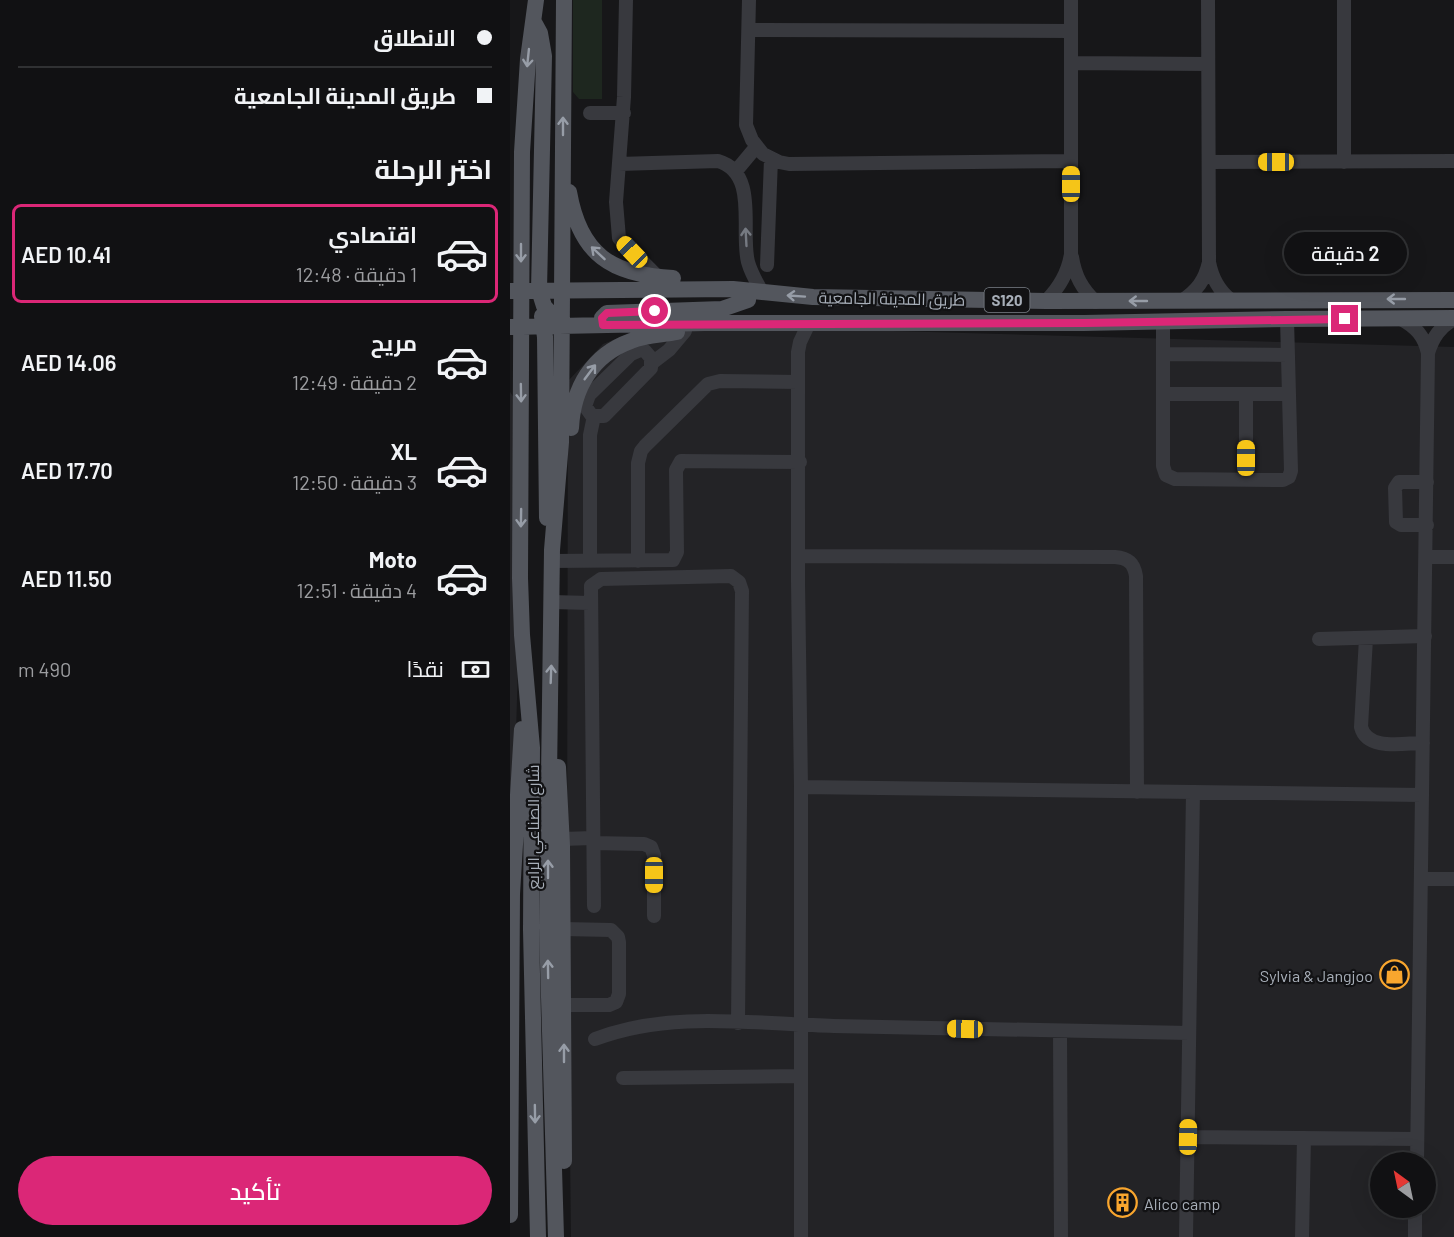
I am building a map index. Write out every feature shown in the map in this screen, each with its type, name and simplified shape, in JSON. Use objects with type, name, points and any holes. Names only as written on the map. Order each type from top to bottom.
[{"type":"main road","points":[[536,0],[528,59],[515,291],[536,306],[761,295]]},
{"type":"main road","points":[[536,306],[563,164],[564,0]]},
{"type":"main road","points":[[533,21],[540,33],[544,56],[536,306],[544,327],[547,525],[552,555]]},
{"type":"main road","points":[[510,224],[513,187],[522,152]]},
{"type":"main road","points":[[563,164],[575,218],[588,243],[599,255],[622,269],[636,274],[701,281],[733,289]]},
{"type":"main road","name":"طريق المدينة الجامعية","points":[[1454,300],[1096,302],[813,297],[761,295],[733,289],[536,306],[544,327],[705,323],[1454,319]]},
{"type":"main road","points":[[603,325],[602,318],[607,313],[722,309],[761,295]]},
{"type":"main road","name":"شارع الصناعي الرابع","points":[[538,1237],[547,929],[552,555],[561,442],[562,326],[536,306],[520,362],[515,423],[521,482],[520,578],[532,784],[547,929],[556,1237]]},
{"type":"main road","points":[[552,555],[566,499],[572,418],[580,384],[596,363],[617,347],[633,340],[685,331],[705,323]]},
{"type":"main road","points":[[520,362],[528,364],[536,376],[537,488],[540,507],[547,525]]},
{"type":"main road","points":[[510,1215],[514,797],[528,689]]},
{"type":"main road","points":[[550,701],[558,758],[562,838],[547,929],[563,1005],[565,1237]]},
{"type":"street","points":[[626,0],[624,113],[616,202],[619,238],[658,277]]},
{"type":"street","points":[[749,0],[746,125],[756,147],[771,159],[789,164],[1071,161]]},
{"type":"street","points":[[1071,0],[1071,254],[1081,285],[1096,302]]},
{"type":"street","points":[[1208,0],[1209,262],[1218,288],[1231,300]]},
{"type":"street","points":[[1344,0],[1344,162]]},
{"type":"street","points":[[749,30],[1071,31]]},
{"type":"street","points":[[1071,63],[1208,64]]},
{"type":"street","points":[[748,103],[752,123],[760,138],[772,151],[797,163]]},
{"type":"street","points":[[590,113],[624,113]]},
{"type":"street","points":[[736,171],[756,147]]},
{"type":"street","points":[[767,265],[771,159]]},
{"type":"street","points":[[619,164],[718,161],[736,171],[744,185],[748,261],[761,295]]},
{"type":"street","points":[[1209,162],[1454,161]]},
{"type":"street","points":[[1046,301],[1066,275],[1071,254]]},
{"type":"street","points":[[1181,301],[1190,296],[1203,281],[1209,262]]},
{"type":"street","points":[[1163,322],[1163,465],[1166,475],[1175,479],[1283,480],[1291,474],[1287,319]]},
{"type":"street","points":[[1401,319],[1416,329],[1426,344],[1428,352],[1417,1152]]},
{"type":"street","points":[[1428,352],[1440,329],[1454,319]]},
{"type":"street","points":[[784,323],[798,352]]},
{"type":"street","points":[[801,1237],[798,352],[808,323]]},
{"type":"street","points":[[652,363],[645,351],[640,350],[631,354],[585,400],[587,412],[594,417],[604,416],[648,372],[652,363],[669,350],[685,331]]},
{"type":"street","points":[[1163,354],[1288,355]]},
{"type":"street","points":[[638,561],[638,463],[641,451],[708,384],[720,381],[798,382]]},
{"type":"street","points":[[1163,394],[1289,394]]},
{"type":"street","points":[[1246,394],[1246,480]]},
{"type":"street","points":[[590,561],[590,435],[594,417]]},
{"type":"street","points":[[552,555],[590,561],[669,562],[676,557],[676,470],[681,461],[800,462]]},
{"type":"street","points":[[1426,525],[1398,524],[1395,518],[1395,488],[1399,482],[1427,482]]},
{"type":"street","points":[[798,556],[1115,557],[1130,561],[1135,568],[1136,576],[1137,792]]},
{"type":"street","points":[[1426,557],[1454,557]]},
{"type":"street","points":[[594,906],[591,586],[601,579],[727,575],[736,579],[741,586],[738,1023]]},
{"type":"street","points":[[552,603],[590,603]]},
{"type":"street","points":[[1319,639],[1425,636]]},
{"type":"street","points":[[1366,638],[1361,728],[1364,736],[1374,743],[1423,744]]},
{"type":"street","points":[[801,787],[1422,795]]},
{"type":"street","points":[[1186,1237],[1193,792]]},
{"type":"street","points":[[562,838],[644,844],[651,847],[654,855],[654,916]]},
{"type":"street","points":[[1420,879],[1454,879]]},
{"type":"street","points":[[547,929],[611,930],[619,942],[619,994],[616,1002],[609,1005],[563,1005]]},
{"type":"street","points":[[595,1039],[644,1025],[696,1022],[1190,1033]]},
{"type":"street","points":[[1060,1031],[1061,1237]]},
{"type":"street","points":[[623,1078],[800,1076]]},
{"type":"street","points":[[1188,1137],[1417,1139]]},
{"type":"street","points":[[1302,1237],[1304,1138]]},
{"type":"street","points":[[1415,1218],[1415,1237]]},
{"type":"shaded area","points":[[573,0],[602,0],[602,99],[579,99],[573,92]]},
{"type":"shaded area","points":[[653,324],[1454,347],[1454,1237],[571,1237],[567,886],[568,381],[603,344]]},
{"type":"shaded area","points":[[510,392],[525,414],[510,949]]},
{"type":"place","name":"Sylvia & Jangjoo","points":[[1394,975]]},
{"type":"place","name":"Alico camp","points":[[1123,1203]]},
{"type":"route","points":[[655,311],[607,313],[603,315],[601,321],[603,325],[1084,323],[1345,319]]}]
